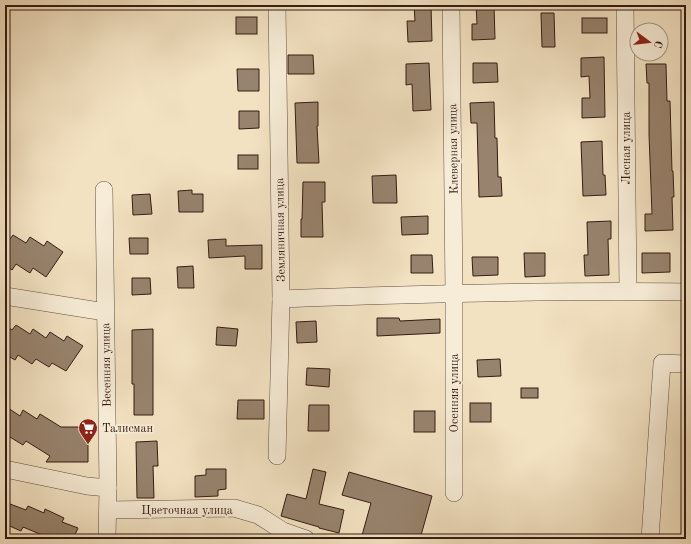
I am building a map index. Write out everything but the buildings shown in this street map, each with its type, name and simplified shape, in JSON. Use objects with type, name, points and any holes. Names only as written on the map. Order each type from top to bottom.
[{"type":"street","name":"Земляничная улица","points":[[277,5],[281,299],[277,456]]},
{"type":"street","name":"Клеверная улица","points":[[451,5],[454,293]]},
{"type":"street","name":"Лесная улица","points":[[625,5],[628,291]]},
{"type":"street","name":"Весенняя улица","points":[[104,190],[108,539]]},
{"type":"street","points":[[281,299],[454,293],[628,291],[686,292]]},
{"type":"street","name":"Осенняя улица","points":[[454,293],[454,493]]},
{"type":"street","points":[[5,296],[105,312]]},
{"type":"street","points":[[650,539],[662,363],[686,364]]},
{"type":"street","points":[[5,469],[87,486],[108,488]]},
{"type":"street","name":"Цветочная улица","points":[[108,510],[234,508],[258,515],[283,531],[306,539]]},
{"type":"place","name":"Талисман","points":[[88,445]]}]
